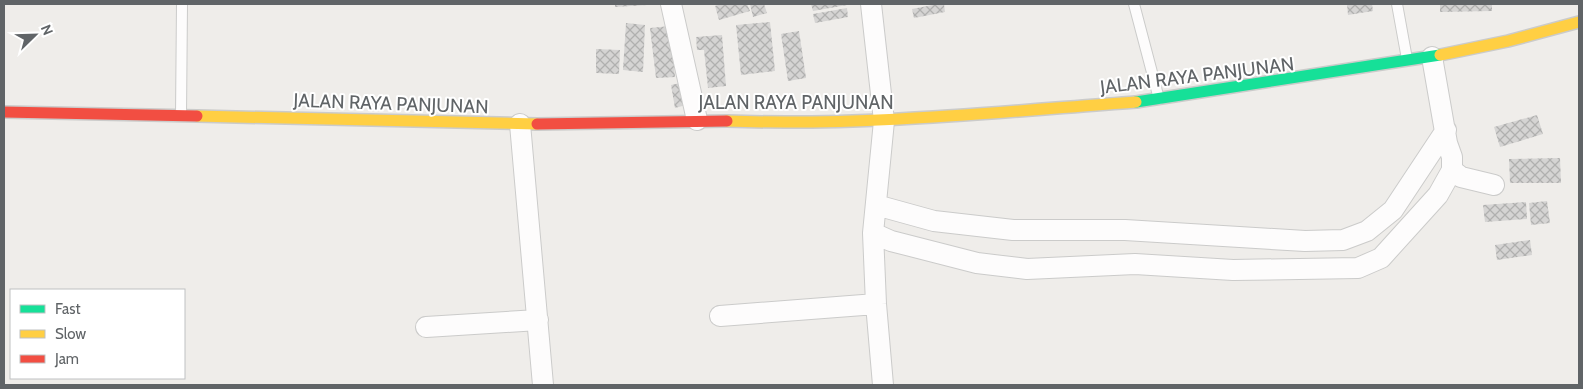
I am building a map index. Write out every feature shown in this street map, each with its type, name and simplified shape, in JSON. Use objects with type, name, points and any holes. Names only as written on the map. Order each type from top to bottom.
[{"type":"main road","name":"JALAN RAYA PANJUNAN","points":[[4,112],[181,115],[520,134],[697,120],[786,123],[884,120],[1159,100],[1432,58],[1508,41],[1579,22]]},
{"type":"street","points":[[672,4],[697,120]]},
{"type":"street","points":[[871,4],[884,120],[874,219],[876,304],[883,385]]},
{"type":"street","points":[[1432,58],[1449,150],[1461,177],[1494,185]]},
{"type":"street","points":[[520,134],[543,385]]},
{"type":"street","points":[[874,219],[892,241],[977,263],[1027,269],[1135,264],[1343,240],[1367,231],[1393,210],[1401,199],[1449,150]]},
{"type":"street","points":[[874,219],[934,221],[1012,230],[1126,230],[1233,253],[1358,268],[1381,258],[1438,195],[1449,150]]},
{"type":"street","points":[[720,316],[876,304]]},
{"type":"street","points":[[426,327],[538,320]]},
{"type":"lane","points":[[181,115],[182,4]]},
{"type":"lane","points":[[1134,4],[1159,100]]},
{"type":"lane","points":[[1397,4],[1408,62]]},
{"type":"building","points":[[615,4],[647,4],[647,5],[615,7]]},
{"type":"building","points":[[721,4],[747,4],[750,11],[719,20],[715,6]]},
{"type":"building","points":[[750,4],[764,4],[767,13],[753,17]]},
{"type":"building","points":[[811,4],[847,4],[847,5],[813,11]]},
{"type":"building","points":[[944,4],[945,12],[914,18],[912,9]]},
{"type":"building","points":[[1347,4],[1372,4],[1373,11],[1348,15]]},
{"type":"building","points":[[1440,4],[1492,4],[1492,11],[1440,12]]},
{"type":"building","points":[[847,8],[848,17],[815,23],[813,14]]},
{"type":"building","points":[[770,22],[775,71],[741,75],[736,25]]},
{"type":"building","points":[[626,23],[645,25],[643,72],[623,70]]},
{"type":"building","points":[[670,26],[675,77],[656,78],[650,28]]},
{"type":"building","points":[[799,31],[806,78],[788,81],[781,34]]},
{"type":"building","points":[[722,35],[726,86],[708,88],[704,50],[697,50],[696,37]]},
{"type":"building","points":[[596,49],[620,50],[619,74],[596,73]]},
{"type":"building","points":[[681,83],[686,105],[675,108],[671,85]]},
{"type":"building","points":[[1537,115],[1543,134],[1500,147],[1494,127]]},
{"type":"building","points":[[1560,158],[1561,183],[1510,183],[1509,159]]},
{"type":"building","points":[[1547,201],[1550,223],[1531,225],[1529,203]]},
{"type":"building","points":[[1526,202],[1527,219],[1485,222],[1483,205]]},
{"type":"building","points":[[1530,240],[1532,255],[1497,260],[1495,245]]},
{"type":"traffic: fast","points":[[1136,102],[1440,55]]},
{"type":"traffic: slow","points":[[1440,55],[1508,41],[1579,22]]},
{"type":"traffic: slow","points":[[727,121],[829,122],[880,120],[1136,102]]},
{"type":"traffic: slow","points":[[197,116],[537,124]]},
{"type":"traffic: jam","points":[[4,112],[197,116]]},
{"type":"traffic: jam","points":[[537,124],[727,121]]}]
